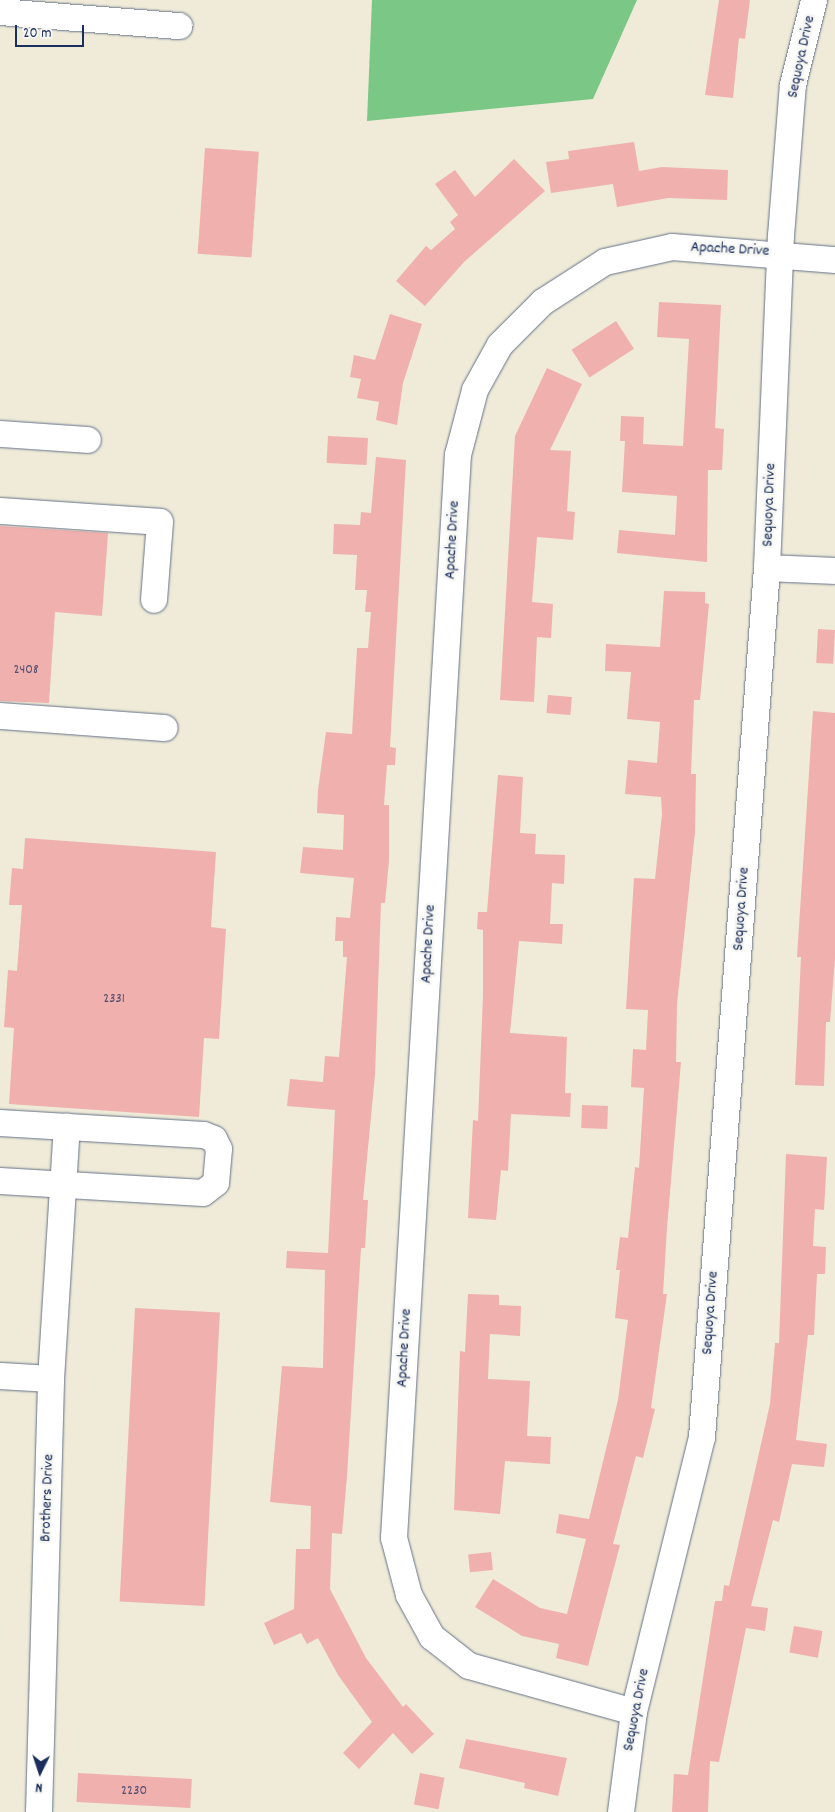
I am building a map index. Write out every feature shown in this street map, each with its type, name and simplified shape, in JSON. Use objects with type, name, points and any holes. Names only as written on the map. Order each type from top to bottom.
[{"type":"street","name":"Sequoya Drive","points":[[621,1812],[634,1712],[702,1437],[767,568],[780,253],[793,85],[814,0]]},
{"type":"street","points":[[0,12],[179,26]]},
{"type":"street","name":"Apache Drive","points":[[634,1712],[469,1666],[432,1637],[409,1595],[394,1538],[458,454],[475,390],[500,345],[543,302],[605,262],[672,247],[780,253],[835,260]]},
{"type":"street","points":[[0,434],[88,440]]},
{"type":"street","points":[[0,511],[160,522],[154,600]]},
{"type":"street","points":[[767,568],[835,571]]},
{"type":"street","points":[[0,716],[165,728]]},
{"type":"street","points":[[0,1123],[204,1135],[214,1139],[219,1149],[216,1183],[203,1193],[0,1181]]},
{"type":"street","name":"Brothers Drive","points":[[39,1812],[51,1379],[65,1185],[67,1127]]},
{"type":"street","points":[[0,1376],[51,1379]]},
{"type":"green space","points":[[372,0],[637,0],[593,99],[367,121]]},
{"type":"building","points":[[719,0],[750,0],[745,39],[739,38],[733,98],[705,95]]},
{"type":"building","points":[[634,142],[639,171],[662,167],[728,170],[727,200],[668,198],[617,207],[613,184],[551,193],[546,162],[569,159],[568,151]]},
{"type":"building","points":[[205,148],[259,152],[251,258],[198,254]]},
{"type":"building","points":[[514,159],[545,191],[464,262],[425,306],[396,281],[426,246],[431,250],[455,229],[450,222],[458,215],[435,184],[455,170],[475,197]]},
{"type":"building","points":[[659,302],[721,305],[715,428],[724,429],[722,470],[708,470],[707,562],[617,553],[619,530],[675,535],[677,496],[622,492],[625,441],[620,441],[621,416],[644,417],[643,444],[683,446],[689,339],[657,337]]},
{"type":"building","points":[[390,314],[422,324],[403,383],[397,425],[376,420],[379,402],[357,398],[361,379],[350,377],[354,355],[375,360]]},
{"type":"building","points":[[616,321],[634,349],[590,378],[572,350]]},
{"type":"building","points":[[547,368],[582,384],[550,450],[571,451],[567,511],[575,512],[573,540],[537,537],[532,602],[553,604],[551,638],[537,637],[534,702],[500,700],[515,436]]},
{"type":"building","points":[[328,436],[368,438],[367,465],[327,463]]},
{"type":"building","points":[[376,457],[406,460],[390,747],[396,748],[395,765],[387,765],[384,805],[389,805],[389,861],[385,903],[381,903],[375,1075],[363,1200],[368,1200],[365,1248],[361,1248],[342,1534],[332,1533],[330,1589],[366,1658],[403,1707],[406,1704],[434,1734],[412,1754],[393,1733],[359,1769],[343,1753],[372,1722],[338,1675],[318,1638],[307,1644],[301,1633],[274,1645],[264,1623],[294,1609],[296,1549],[310,1549],[311,1506],[270,1502],[282,1366],[323,1368],[325,1270],[286,1268],[287,1251],[328,1253],[335,1110],[287,1106],[290,1079],[323,1082],[325,1056],[339,1057],[347,957],[343,957],[343,941],[335,941],[336,917],[350,918],[354,878],[300,873],[303,847],[343,850],[344,815],[317,813],[318,790],[326,732],[352,734],[357,648],[368,648],[371,612],[365,612],[367,590],[355,590],[357,555],[333,554],[334,524],[360,525],[361,512],[371,513]]},
{"type":"building","points":[[0,526],[108,533],[102,616],[55,612],[49,703],[0,701]]},
{"type":"building","points":[[664,591],[705,592],[705,603],[709,604],[700,700],[694,700],[691,774],[696,774],[695,832],[677,1004],[676,1062],[681,1062],[663,1294],[667,1294],[651,1408],[655,1409],[643,1458],[636,1456],[613,1544],[620,1545],[588,1666],[556,1658],[559,1644],[522,1636],[475,1607],[493,1579],[540,1608],[567,1614],[586,1539],[556,1533],[559,1514],[589,1519],[618,1400],[628,1320],[615,1318],[620,1270],[616,1270],[620,1237],[628,1238],[635,1167],[639,1168],[644,1088],[631,1087],[633,1049],[646,1050],[648,1010],[626,1009],[634,878],[655,879],[662,814],[661,797],[625,794],[628,760],[657,763],[660,722],[627,719],[631,672],[605,671],[606,644],[660,647]]},
{"type":"building","points":[[818,629],[835,630],[833,664],[816,663]]},
{"type":"building","points":[[548,695],[572,697],[570,715],[546,713]]},
{"type":"building","points":[[813,711],[835,713],[835,959],[830,1022],[826,1022],[824,1086],[795,1085],[801,957],[797,957]]},
{"type":"building","points":[[498,775],[523,777],[520,833],[536,834],[535,854],[565,855],[564,884],[552,883],[550,924],[563,924],[562,944],[519,941],[510,1033],[567,1037],[565,1093],[571,1093],[570,1117],[511,1114],[508,1171],[501,1170],[496,1220],[468,1218],[473,1120],[478,1121],[483,996],[483,930],[477,929],[478,912],[487,912]]},
{"type":"building","points":[[25,838],[216,852],[211,927],[226,929],[219,1039],[204,1038],[199,1117],[9,1104],[14,1028],[4,1027],[8,970],[17,971],[22,905],[9,905],[12,868],[23,869]]},
{"type":"building","points":[[582,1105],[608,1106],[607,1129],[581,1128]]},
{"type":"building","points":[[786,1154],[827,1157],[824,1210],[815,1209],[813,1246],[826,1247],[825,1274],[817,1274],[814,1335],[808,1335],[796,1440],[827,1444],[824,1467],[792,1464],[779,1522],[773,1520],[751,1606],[768,1608],[765,1631],[746,1628],[719,1762],[710,1761],[708,1812],[672,1812],[674,1774],[688,1775],[715,1601],[722,1601],[724,1585],[729,1586],[770,1404],[775,1343],[779,1343]]},
{"type":"building","points":[[468,1294],[499,1295],[499,1305],[521,1306],[520,1336],[490,1334],[488,1379],[530,1381],[527,1436],[551,1437],[550,1464],[505,1461],[500,1514],[454,1510],[460,1351],[465,1352]]},
{"type":"building","points":[[135,1308],[220,1312],[204,1606],[120,1602]]},
{"type":"building","points":[[491,1552],[493,1570],[470,1572],[468,1554]]},
{"type":"building","points":[[794,1626],[823,1631],[818,1658],[789,1653]]},
{"type":"building","points":[[466,1739],[567,1758],[558,1796],[524,1788],[525,1783],[459,1768]]},
{"type":"building","points":[[78,1773],[192,1779],[190,1808],[76,1802]]},
{"type":"building","points":[[420,1773],[445,1778],[438,1809],[414,1804]]}]
